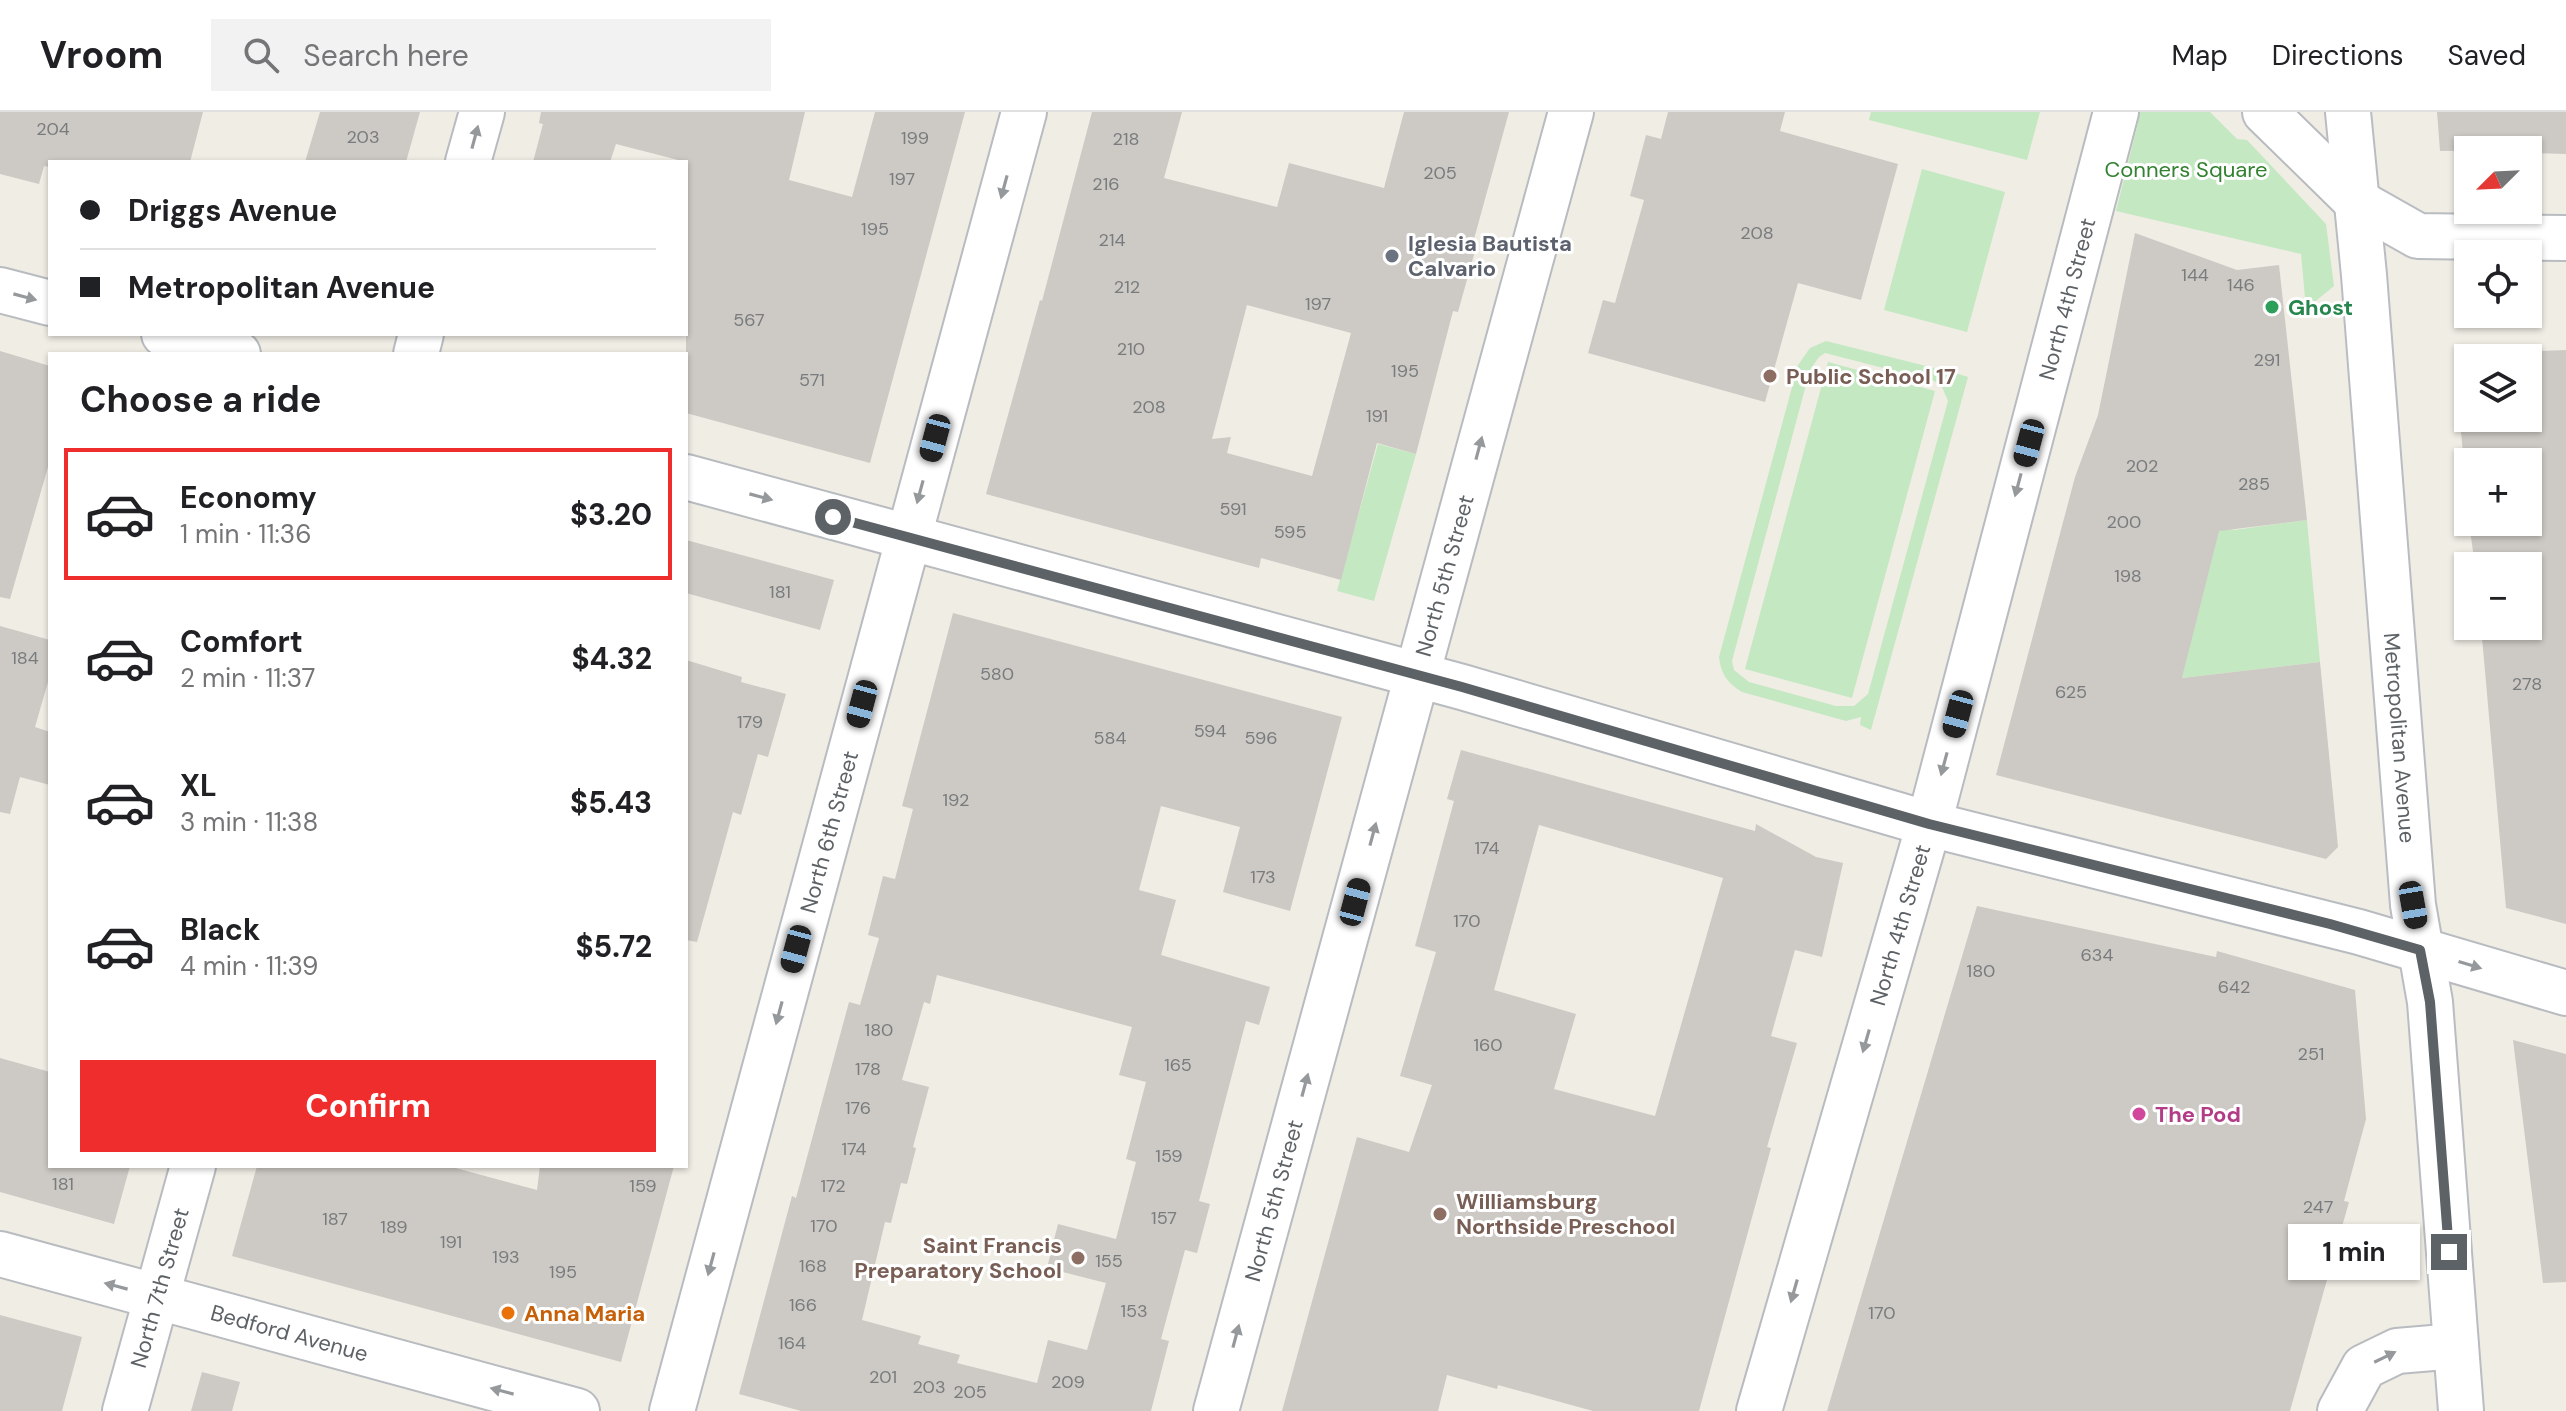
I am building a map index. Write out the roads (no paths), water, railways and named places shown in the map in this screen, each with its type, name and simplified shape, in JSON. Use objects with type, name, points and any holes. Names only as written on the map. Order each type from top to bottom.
[{"type":"street","points":[[469,160],[482,112]]},
{"type":"street","name":"North 6th Street","points":[[672,1411],[1024,112]]},
{"type":"street","name":"North 5th Street","points":[[1216,1411],[1571,112]]},
{"type":"street","name":"North 4th Street","points":[[1759,1411],[1929,824],[2116,112]]},
{"type":"street","points":[[2265,112],[2356,201],[2418,236],[2566,238]]},
{"type":"street","name":"Metropolitan Avenue","points":[[2348,112],[2411,889],[2430,1002],[2461,1411]]},
{"type":"street","points":[[0,290],[48,302]]},
{"type":"street","points":[[171,336],[231,352]]},
{"type":"street","points":[[688,478],[1417,675],[1929,824],[2343,928],[2566,993]]},
{"type":"street","name":"North 7th Street","points":[[125,1411],[192,1168]]},
{"type":"street","name":"Bedford Avenue","points":[[0,1254],[577,1411]]},
{"type":"street","points":[[2340,1411],[2364,1367],[2397,1351],[2456,1346]]},
{"type":"place","name":"Iglesia Bautista Calvario","points":[[1392,256]]},
{"type":"place","name":"Ghost","points":[[2272,307]]},
{"type":"place","name":"Public School 17","points":[[1770,376]]},
{"type":"place","name":"The Pod","points":[[2139,1114]]},
{"type":"place","name":"Williamsburg Northside Preschool","points":[[1440,1214]]},
{"type":"place","name":"Saint Francis Preparatory School","points":[[1078,1258]]},
{"type":"place","name":"Anna Maria","points":[[508,1313]]},
{"type":"park label","name":"Conners Square","points":[[2186,169]]}]
